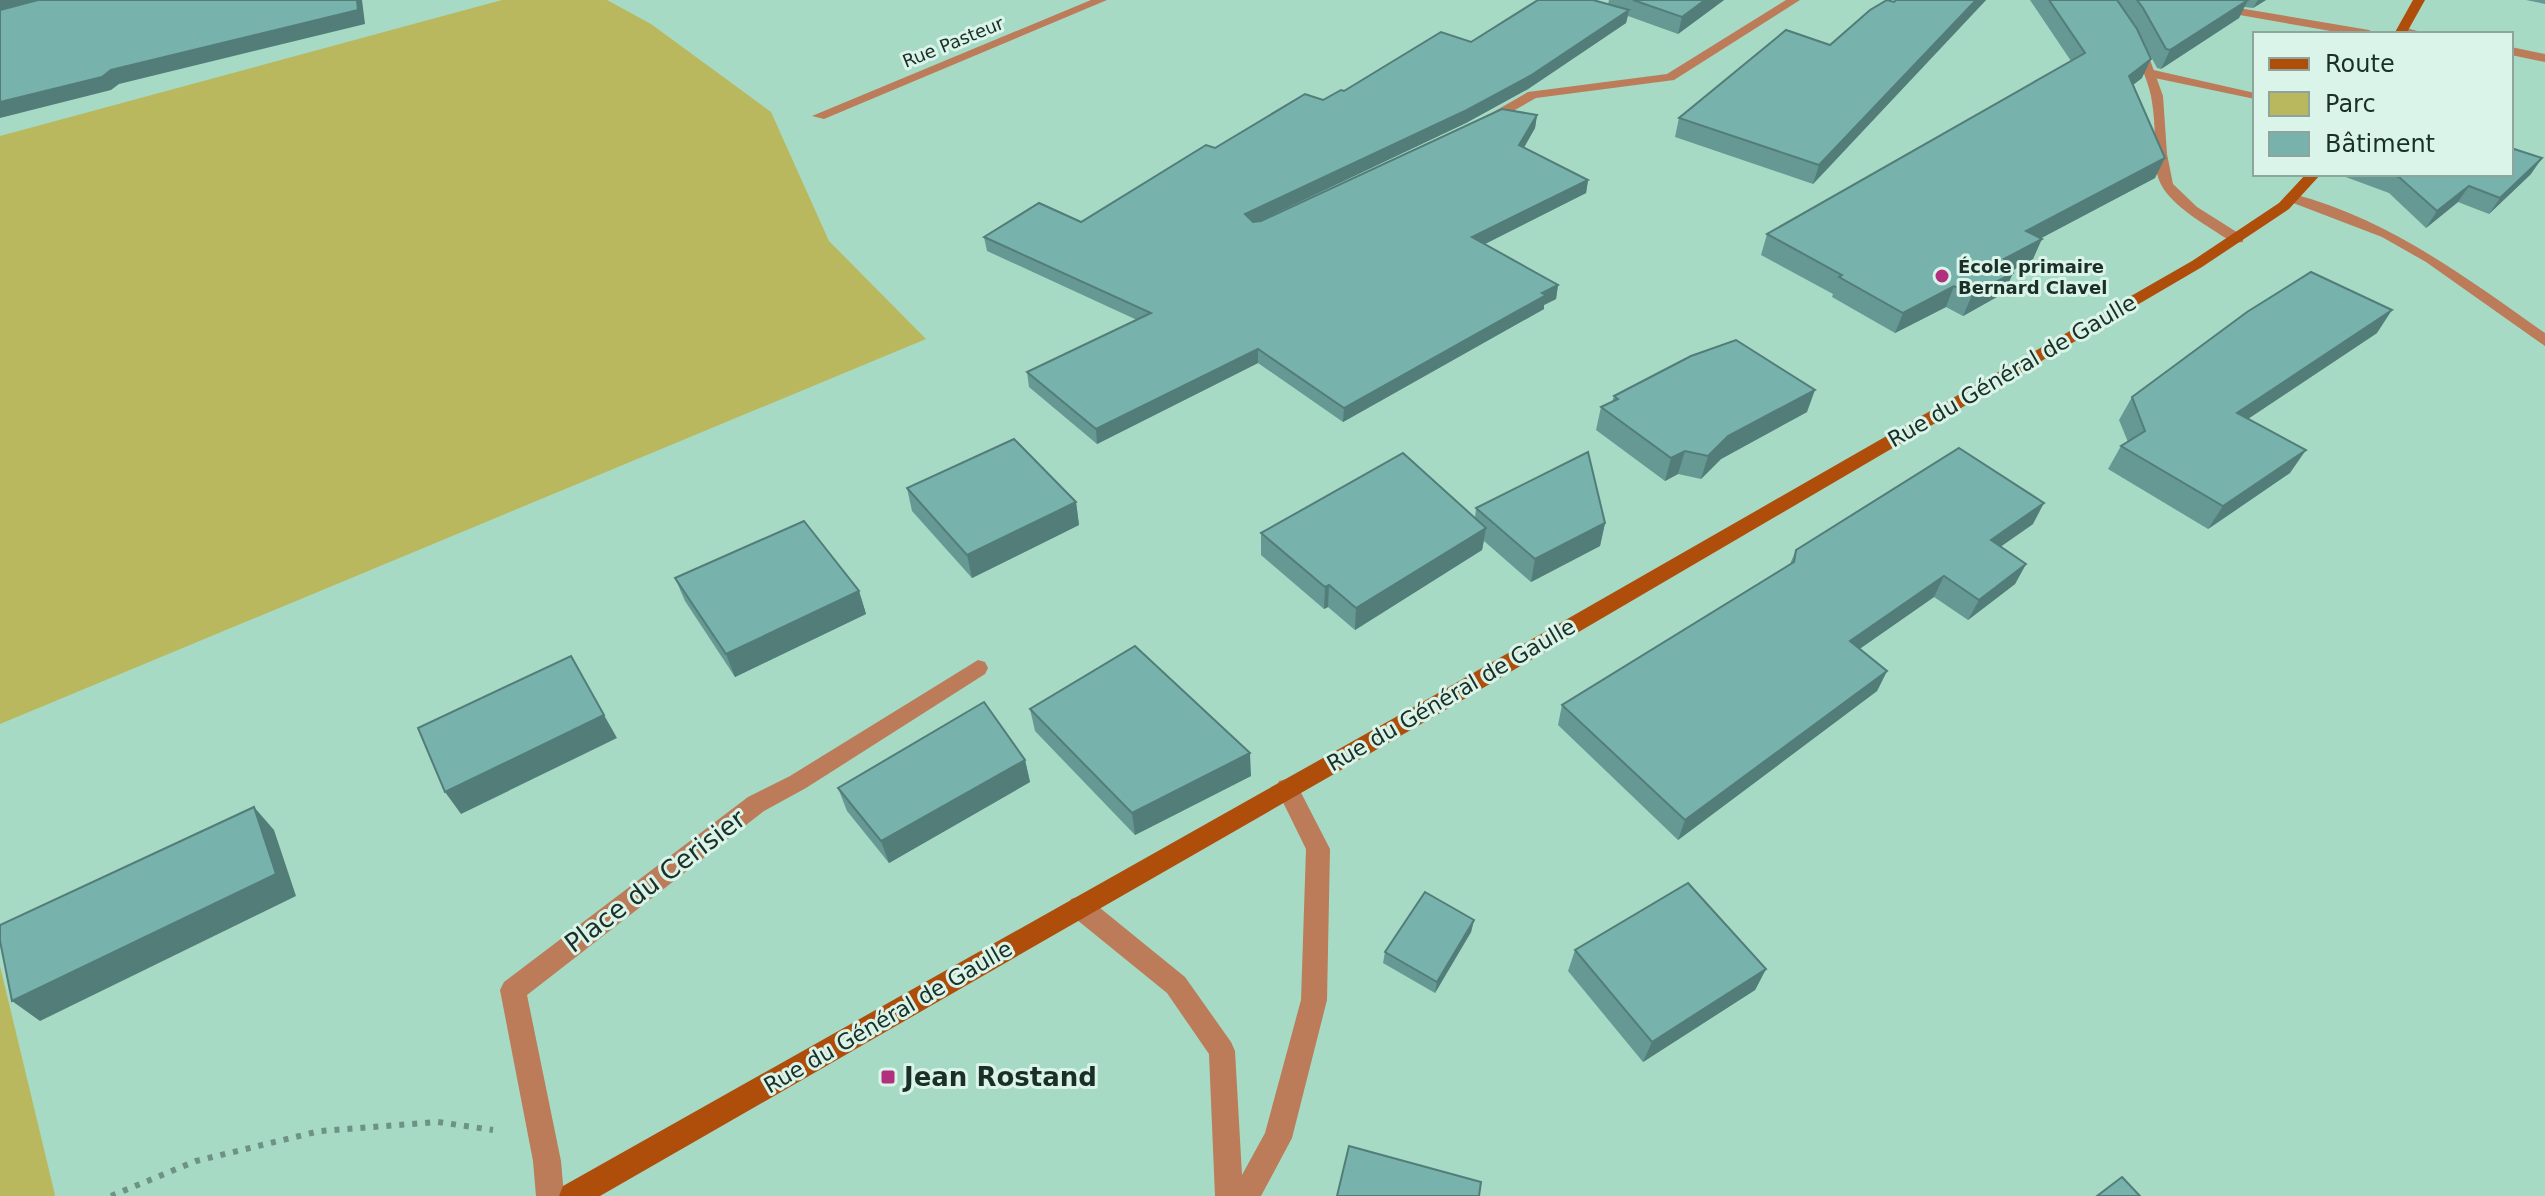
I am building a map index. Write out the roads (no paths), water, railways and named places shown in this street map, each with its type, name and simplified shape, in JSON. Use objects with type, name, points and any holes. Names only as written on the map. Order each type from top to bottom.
[{"type":"main road","points":[[2401,32],[2419,0]]},
{"type":"main road","name":"Rue du Général de Gaulle","points":[[573,1196],[2238,239],[2293,198],[2312,176]]},
{"type":"street","name":"Rue Pasteur","points":[[819,116],[1101,0]]},
{"type":"street","points":[[1472,129],[1533,95],[1670,77],[1794,0]]},
{"type":"street","points":[[2203,6],[2357,32]]},
{"type":"street","points":[[2133,35],[2157,96],[2160,154],[2166,185],[2192,210],[2238,239]]},
{"type":"street","points":[[2513,51],[2545,58]]},
{"type":"street","points":[[2149,73],[2253,96]]},
{"type":"street","points":[[2293,198],[2387,234],[2431,259],[2545,341]]},
{"type":"street","name":"Place du Cerisier","points":[[550,1196],[513,990],[756,804],[798,782],[978,668]]},
{"type":"street","points":[[1246,1196],[1278,1138],[1314,1000],[1318,849],[1287,788]]},
{"type":"street","points":[[1080,907],[1176,985],[1222,1051],[1229,1196]]},
{"type":"place","name":"École primaire Bernard Clavel","points":[[1942,276]]},
{"type":"place","name":"Jean Rostand","points":[[888,1077]]}]
